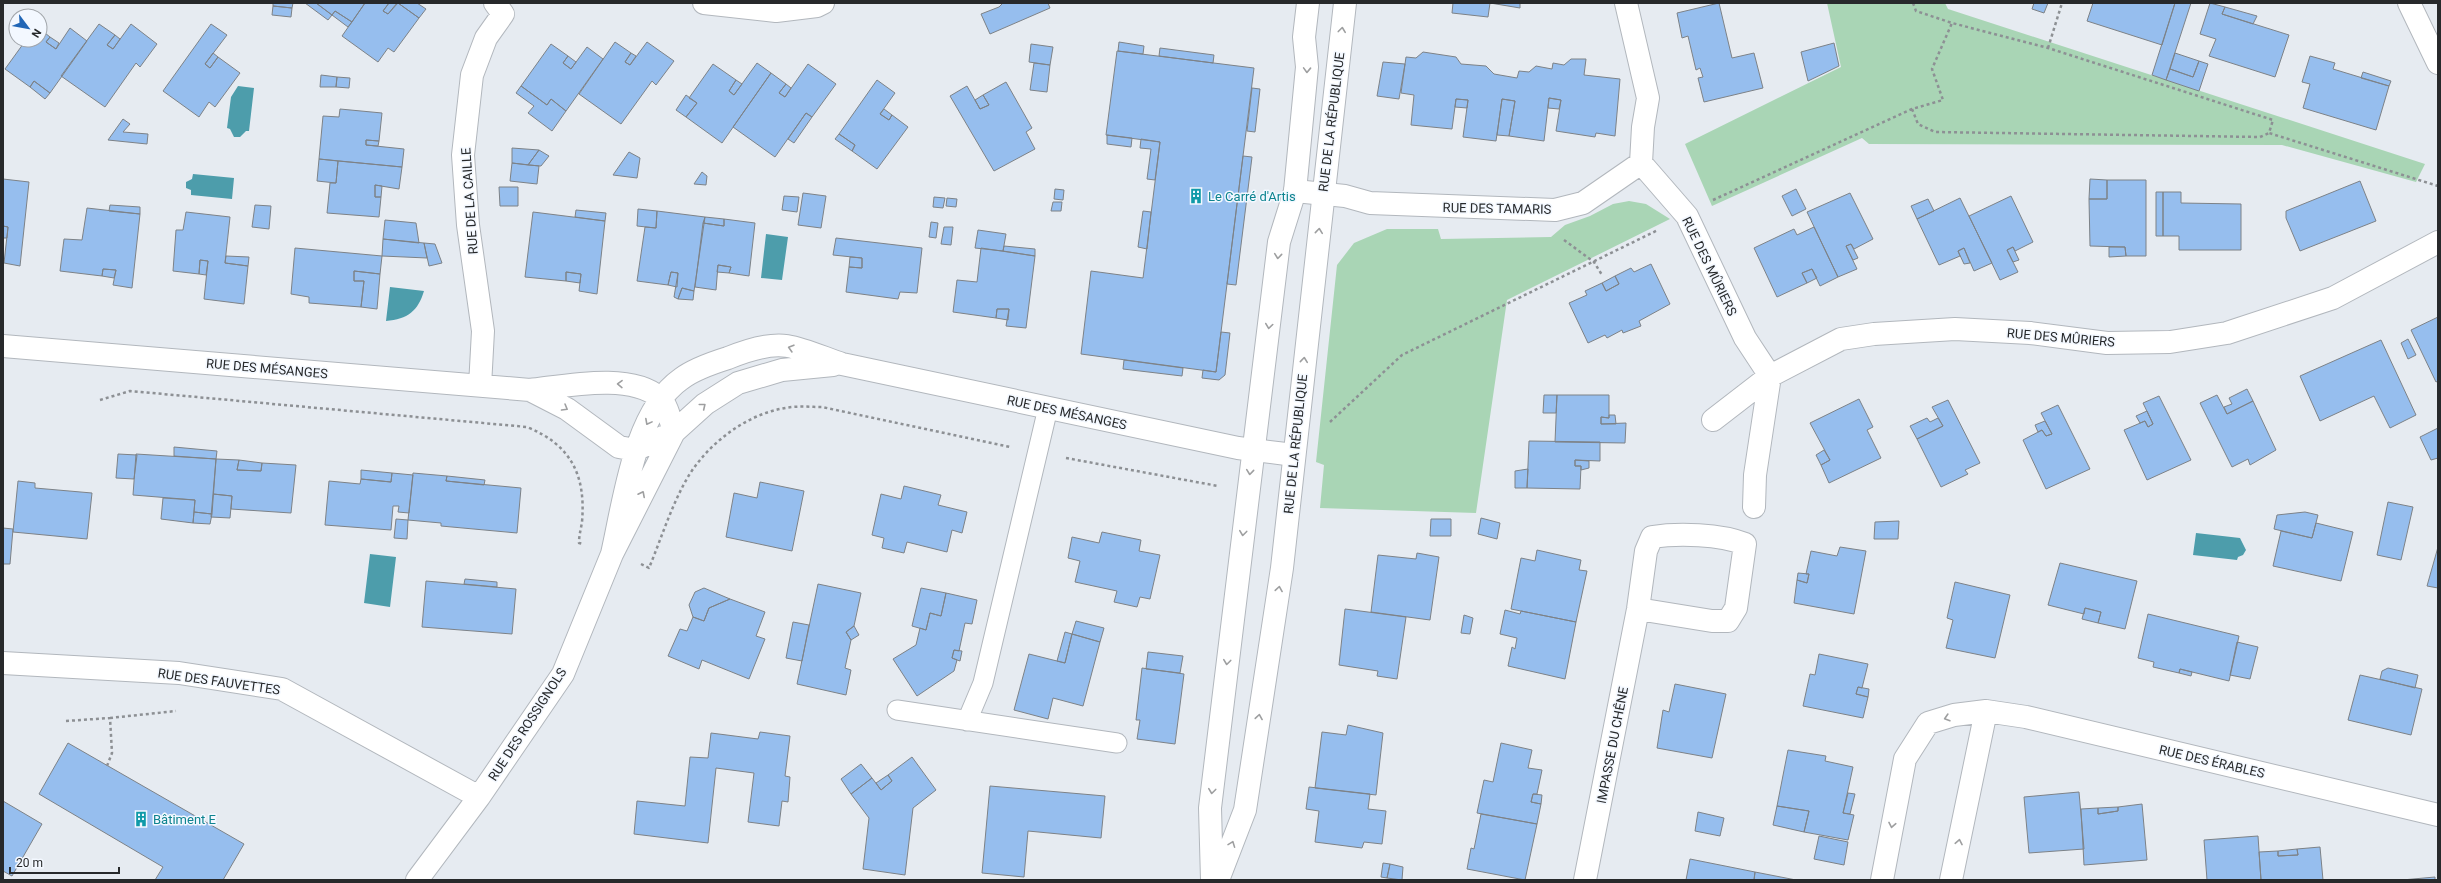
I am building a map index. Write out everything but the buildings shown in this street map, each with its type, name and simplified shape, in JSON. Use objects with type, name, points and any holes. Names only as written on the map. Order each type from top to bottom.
[{"type":"street","points":[[704,3],[776,11],[818,6],[823,3]]},
{"type":"street","points":[[1212,880],[1210,808],[1279,242],[1295,191],[1307,67],[1304,37],[1308,3]]},
{"type":"street","name":"RUE DE LA RÉPUBLIQUE","points":[[1218,880],[1245,810],[1282,568],[1345,3]]},
{"type":"street","points":[[1626,3],[1648,98],[1643,127],[1641,163]]},
{"type":"street","points":[[2409,3],[2438,63]]},
{"type":"street","name":"RUE DE LA CAILLE","points":[[480,386],[483,331],[468,225],[463,155],[472,75],[486,38],[505,7]]},
{"type":"street","name":"RUE DES TAMARIS","points":[[1295,191],[1345,196],[1370,203],[1555,210],[1583,203],[1641,163]]},
{"type":"street","name":"RUE DES MÛRIERS","points":[[1641,163],[1687,216],[1745,338],[1770,376]]},
{"type":"street","name":"RUE DES MÛRIERS","points":[[1713,420],[1770,376],[1842,339],[1874,334],[1955,329],[2030,333],[2107,343],[2170,342],[2227,333],[2333,298],[2438,242]]},
{"type":"street","name":"RUE DES MÉSANGES","points":[[3,346],[530,390],[588,383],[630,384],[647,389],[662,399]]},
{"type":"street","name":"RUE DES MÉSANGES","points":[[636,450],[646,424],[662,399],[680,379],[714,362],[752,349],[786,346],[842,364],[1048,408],[1253,450],[1294,454]]},
{"type":"street","name":"RUE DES MÉSANGES","points":[[530,390],[567,409],[619,446],[636,450],[674,432],[705,404],[738,383],[782,370],[842,364]]},
{"type":"street","points":[[1754,507],[1755,475],[1770,376]]},
{"type":"street","points":[[662,399],[674,432]]},
{"type":"street","name":"RUE DES ROSSIGNOLS","points":[[417,880],[479,797],[563,674],[612,554],[674,432]]},
{"type":"street","name":"RUE DES ROSSIGNOLS","points":[[612,554],[636,450]]},
{"type":"street","name":"IMPASSE DU CHÊNE","points":[[1585,880],[1638,609],[1646,551],[1652,537],[1666,535],[1731,539],[1744,544],[1736,608],[1728,621],[1712,621],[1638,609]]},
{"type":"street","name":"RUE DES FAUVETTES","points":[[3,663],[179,673],[282,689],[479,797]]},
{"type":"street","points":[[1951,880],[1986,712]]},
{"type":"street","name":"RUE DES ÉRABLES","points":[[1882,880],[1905,759],[1928,723],[1954,716],[1986,712],[2026,717],[2438,815]]},
{"type":"lane","points":[[967,721],[983,683],[1048,408]]},
{"type":"lane","points":[[897,710],[1117,743]]},
{"type":"path","points":[[1913,3],[1916,11],[1952,23],[2048,48],[2273,120],[2269,133]]},
{"type":"path","points":[[2048,48],[2062,3]]},
{"type":"path","points":[[1710,202],[1912,109],[1943,100],[1932,69],[1952,23]]},
{"type":"path","points":[[1912,109],[1918,124],[1935,132],[2260,137],[2269,133],[2438,186]]},
{"type":"path","points":[[1555,210],[1557,234],[1594,262],[1602,275]]},
{"type":"path","points":[[1325,427],[1402,355],[1665,226]]},
{"type":"path","points":[[100,400],[130,391],[527,427],[543,434],[564,449],[575,467],[582,490],[580,543],[589,546]]},
{"type":"path","points":[[638,564],[649,568],[678,500],[695,466],[723,436],[755,417],[791,407],[822,407],[1038,453],[1226,487]]},
{"type":"path","points":[[66,721],[176,711]]},
{"type":"path","points":[[107,766],[112,753],[110,718]]},
{"type":"green space","points":[[1827,3],[1945,3],[1948,9],[2425,164],[2416,182],[2282,145],[1869,144],[1862,138],[1712,206],[1685,144],[1841,67]]},
{"type":"green space","points":[[1629,201],[1646,204],[1670,219],[1507,300],[1476,513],[1320,508],[1324,465],[1316,462],[1337,265],[1354,243],[1387,229],[1438,229],[1441,239],[1551,237],[1565,225],[1590,216],[1613,204]]},
{"type":"water","points":[[238,86],[254,88],[249,131],[246,131],[240,137],[234,137],[230,129],[227,128],[231,97]]},
{"type":"water","points":[[193,174],[234,178],[232,199],[191,195],[191,190],[186,188],[186,182],[192,179]]},
{"type":"water","points":[[766,234],[788,237],[782,280],[761,278]]},
{"type":"water","points":[[390,287],[424,291],[419,304],[411,313],[394,320],[386,321]]},
{"type":"water","points":[[2196,533],[2240,538],[2246,550],[2243,555],[2238,557],[2237,560],[2193,555]]},
{"type":"water","points":[[370,554],[396,557],[390,607],[364,603]]},
{"type":"place","name":"Le Carré d'Artis","points":[[1196,196]]},
{"type":"place","name":"Bâtiment E","points":[[141,819]]}]
